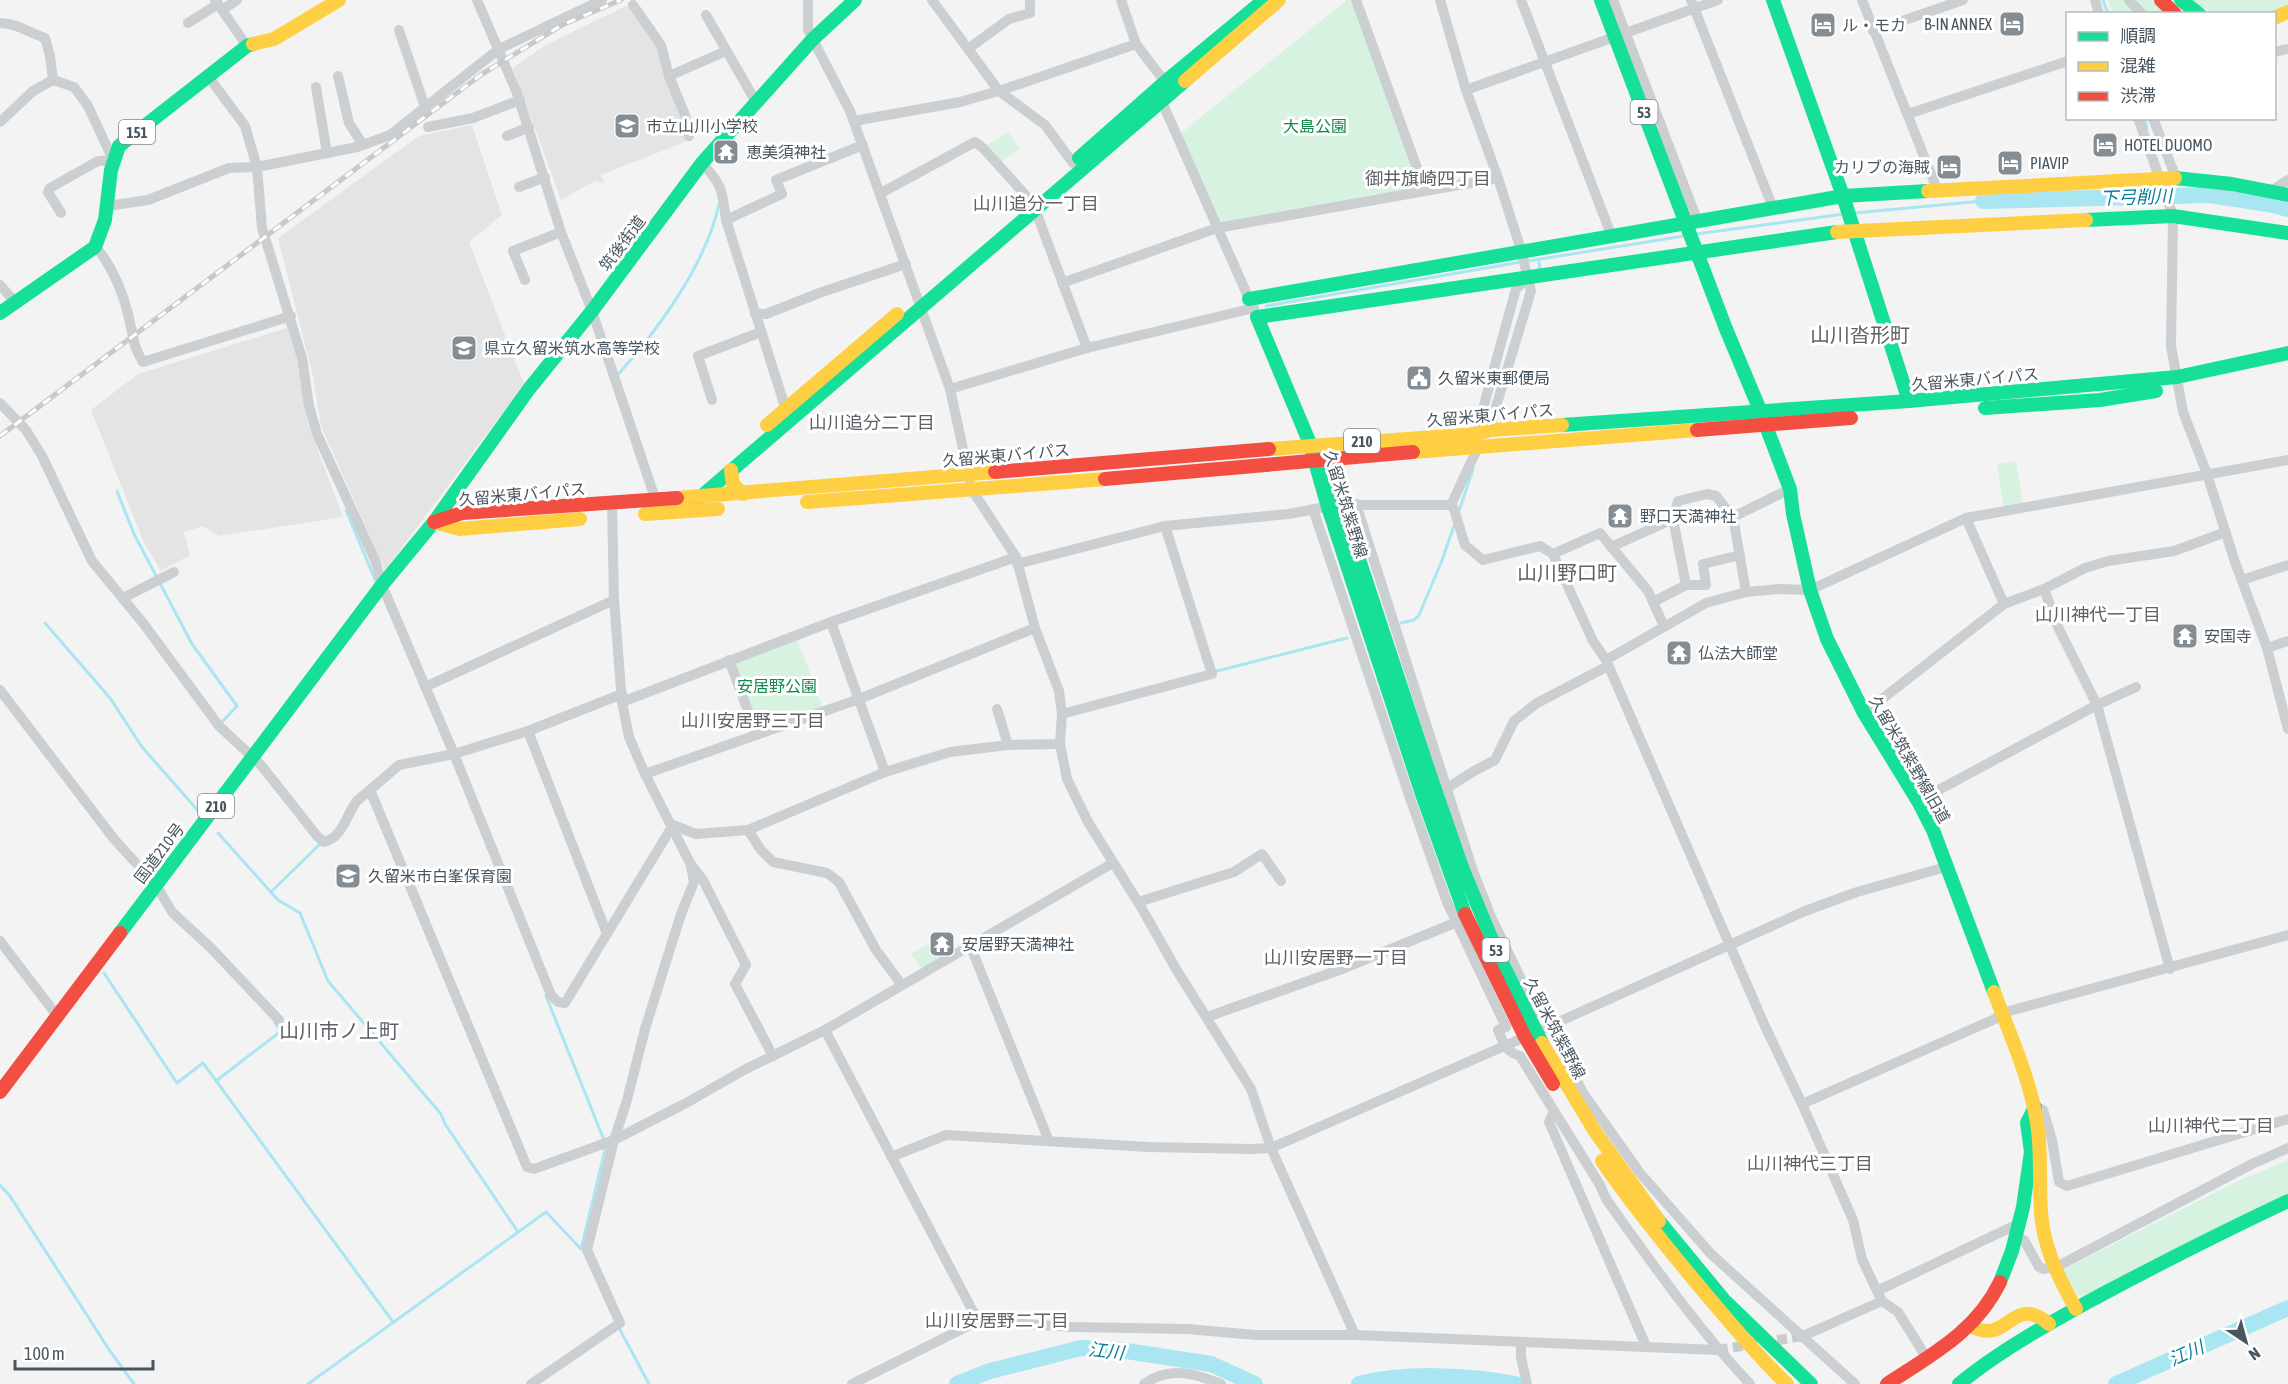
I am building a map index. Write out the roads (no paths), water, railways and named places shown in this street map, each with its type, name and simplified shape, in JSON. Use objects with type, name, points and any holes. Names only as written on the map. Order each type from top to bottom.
[{"type":"main road","name":"151","points":[[95,246],[103,228],[112,160],[119,146],[247,46],[274,39],[339,0]]},
{"type":"main road","name":"筑後街道","points":[[434,522],[529,389],[592,310],[702,163],[813,39],[855,0]]},
{"type":"main road","points":[[687,512],[693,497],[788,414],[1032,205],[1162,102],[1279,0]]},
{"type":"main road","name":"53","points":[[1601,0],[1620,35],[1693,223],[1696,250],[1766,426]]},
{"type":"main road","points":[[1773,0],[1843,196],[1909,401]]},
{"type":"main road","points":[[2161,0],[2173,12]]},
{"type":"main road","points":[[2181,0],[2196,12]]},
{"type":"main road","points":[[1032,205],[1074,163],[1260,1]]},
{"type":"main road","points":[[1253,308],[1521,250],[1612,237],[1843,196],[1937,189],[2176,178],[2232,184],[2288,195]]},
{"type":"main road","points":[[1253,308],[1527,278],[1696,250],[1853,230],[2173,216],[2288,233]]},
{"type":"main road","points":[[0,314],[14,301],[95,246]]},
{"type":"main road","points":[[1253,308],[1317,455]]},
{"type":"main road","name":"久留米東バイパス","points":[[434,522],[462,513],[613,510],[687,512],[745,500],[968,475],[1477,448],[1929,411],[2100,400],[2178,383],[2288,353]]},
{"type":"main road","name":"久留米東バイパス","points":[[794,503],[972,490],[1317,455],[1476,434],[1491,430],[2178,383],[2288,367]]},
{"type":"main road","points":[[693,497],[731,470],[788,414]]},
{"type":"main road","name":"久留米筑紫野線旧道","points":[[1766,426],[1791,489],[1793,514],[1810,590],[1827,639],[1864,713],[1918,801],[1933,830],[2026,1076],[2035,1107],[2039,1137],[2044,1230],[2051,1257],[2076,1309]]},
{"type":"main road","name":"久留米筑紫野線","points":[[1317,455],[1349,505],[1423,798]]},
{"type":"main road","name":"久留米筑紫野線","points":[[1317,455],[1328,507],[1423,798],[1464,911],[1531,1035],[1566,1107],[1630,1202],[1728,1321],[1787,1384]]},
{"type":"main road","points":[[731,470],[733,484],[745,500]]},
{"type":"main road","name":"久留米東バイパス","points":[[613,510],[656,501],[693,497],[745,500]]},
{"type":"main road","name":"国道210号","points":[[0,1092],[382,585],[434,522]]},
{"type":"main road","name":"久留米筑紫野線","points":[[1531,1035],[1636,1190],[1713,1286],[1811,1384]]},
{"type":"main road","points":[[1887,1384],[1928,1360],[1971,1326],[1984,1311],[1998,1287],[2027,1196],[2031,1149],[2026,1123],[2035,1107]]},
{"type":"main road","points":[[1959,1384],[2013,1345],[2076,1309],[2144,1272],[2288,1202]]},
{"type":"main road","points":[[1971,1326],[1978,1332],[1985,1333],[2022,1313],[2043,1316],[2049,1324]]},
{"type":"street","points":[[188,23],[218,5],[237,0]]},
{"type":"street","points":[[477,0],[520,100],[561,231],[592,310],[656,501]]},
{"type":"street","points":[[107,206],[148,200],[229,168],[257,167],[327,153],[363,145],[390,135],[499,49],[602,0]]},
{"type":"street","points":[[808,0],[808,30],[854,121],[950,389],[972,490],[1016,560],[1035,628],[1059,691],[1062,714],[1060,744],[1067,779],[1088,822],[1251,1089],[1271,1148],[1355,1335]]},
{"type":"street","points":[[932,0],[999,91],[1045,125],[1074,163]]},
{"type":"street","points":[[968,49],[1009,18],[1030,13],[1029,0]]},
{"type":"street","points":[[950,389],[1087,348],[1253,308],[1162,102],[1166,82],[1136,44],[1121,0]]},
{"type":"street","points":[[1356,0],[1425,190]]},
{"type":"street","points":[[1440,0],[1466,90],[1521,250],[1531,291],[1491,430],[1477,448],[1450,505]]},
{"type":"street","points":[[1521,0],[1612,237]]},
{"type":"street","points":[[1613,0],[1620,35]]},
{"type":"street","points":[[1466,90],[1620,35],[1692,4],[1718,0]]},
{"type":"street","points":[[1862,0],[1937,189]]},
{"type":"street","points":[[1873,31],[1963,0]]},
{"type":"street","points":[[2129,0],[2140,12]]},
{"type":"street","points":[[1692,4],[1773,208]]},
{"type":"street","points":[[218,5],[247,46]]},
{"type":"street","points":[[633,5],[661,45],[669,76],[685,115],[689,136]]},
{"type":"street","points":[[706,15],[756,102]]},
{"type":"street","points":[[0,23],[22,27],[45,38],[53,80]]},
{"type":"street","points":[[399,30],[425,107]]},
{"type":"street","points":[[854,121],[960,102],[1136,44]]},
{"type":"street","points":[[669,76],[726,51]]},
{"type":"street","points":[[1908,114],[2066,62]]},
{"type":"street","points":[[208,76],[245,126],[257,167],[262,228],[291,316],[317,434],[375,561],[382,585],[454,753],[550,995],[558,1002],[565,1003],[673,825]]},
{"type":"street","points":[[338,76],[349,123],[363,145]]},
{"type":"street","points":[[0,122],[33,90],[53,80],[74,87],[88,106],[112,160],[98,161],[50,188],[48,192],[61,213]]},
{"type":"street","points":[[316,87],[327,153]]},
{"type":"street","points":[[428,127],[473,118],[520,100]]},
{"type":"street","points":[[2139,120],[2173,216],[2171,346],[2183,412],[2207,474],[2267,648],[2288,729]]},
{"type":"street","points":[[2154,120],[2176,178]]},
{"type":"street","points":[[507,136],[529,127]]},
{"type":"street","points":[[881,193],[975,142],[998,164],[1032,205],[1087,348]]},
{"type":"street","points":[[726,220],[782,194],[776,180],[863,145]]},
{"type":"street","points":[[702,163],[718,181],[722,191],[726,220],[788,414]]},
{"type":"street","points":[[519,187],[545,177]]},
{"type":"street","points":[[1062,283],[1217,228],[1498,178]]},
{"type":"street","points":[[2271,191],[2288,180]]},
{"type":"street","points":[[525,280],[513,251],[561,231]]},
{"type":"street","points":[[95,246],[115,276],[128,315],[135,350],[143,362],[291,316]]},
{"type":"street","points":[[755,314],[766,314],[822,292],[906,264]]},
{"type":"street","points":[[1476,434],[1516,289],[1527,278]]},
{"type":"street","points":[[0,285],[14,301]]},
{"type":"street","points":[[712,400],[698,356],[761,332]]},
{"type":"street","points":[[0,403],[26,430],[37,447],[92,561],[123,598],[219,726],[261,765],[324,842],[330,841],[346,823],[356,802],[399,765],[454,753],[528,731],[831,622],[1016,560],[1165,526],[1328,507]]},
{"type":"street","points":[[1423,798],[1448,788],[1495,760],[1514,721],[1537,703],[1706,603],[1746,592],[1780,589],[1810,590],[1966,518],[2288,460]]},
{"type":"street","points":[[1733,517],[1791,489]]},
{"type":"street","points":[[1686,585],[1673,519],[1678,501],[1707,494],[1716,496],[1733,517],[1746,592]]},
{"type":"street","points":[[1855,1384],[1711,1254],[1627,1157],[1583,1093],[1557,1040],[1562,1034],[1557,1022],[1546,1010],[1537,1012],[1492,919],[1473,871],[1448,788],[1349,505],[1450,505],[1454,509],[1465,545],[1483,560],[1540,546],[1553,554],[1593,641],[1607,663],[1764,1024],[1853,1220],[1862,1259],[1880,1296],[1898,1312],[1928,1360]]},
{"type":"street","points":[[531,1384],[620,1323],[587,1250],[614,1140],[645,1029],[681,914],[694,882],[690,863],[673,825],[645,774],[629,737],[622,698],[614,600],[613,510]]},
{"type":"street","points":[[1313,510],[1423,798],[1447,902],[1506,1027],[1498,1030],[1505,1046],[1510,1053],[1520,1056],[1600,1185],[1606,1199],[1694,1322],[1750,1384]]},
{"type":"street","points":[[1966,518],[2004,604]]},
{"type":"street","points":[[1611,547],[1673,519]]},
{"type":"street","points":[[1062,714],[1212,674],[1165,526]]},
{"type":"street","points":[[1864,713],[2004,604],[2044,589],[2085,568],[2108,561],[2174,551],[2226,532]]},
{"type":"street","points":[[1553,554],[1600,533],[1648,591],[1664,626]]},
{"type":"street","points":[[1653,602],[1686,585],[1706,585],[1703,564],[1740,555]]},
{"type":"street","points":[[2242,580],[2288,565]]},
{"type":"street","points":[[123,598],[174,572]]},
{"type":"street","points":[[2044,589],[2058,627],[2097,705],[2170,969]]},
{"type":"street","points":[[425,687],[614,600]]},
{"type":"street","points":[[831,622],[885,772]]},
{"type":"street","points":[[645,774],[859,699],[1035,628]]},
{"type":"street","points":[[2267,648],[2288,641]]},
{"type":"street","points":[[729,660],[757,735]]},
{"type":"street","points":[[1918,801],[2097,705],[2136,687]]},
{"type":"street","points":[[0,690],[114,839],[156,885],[172,912],[211,948],[279,1020]]},
{"type":"street","points":[[997,709],[1008,745]]},
{"type":"street","points":[[528,731],[607,934]]},
{"type":"street","points":[[673,825],[696,834],[748,830],[885,772],[950,752],[1008,745],[1060,744]]},
{"type":"street","points":[[370,790],[528,1167],[534,1169],[614,1140],[825,1030],[1113,863]]},
{"type":"street","points":[[748,830],[761,850],[773,862],[827,873],[839,882],[876,950],[902,985]]},
{"type":"street","points":[[1138,902],[1234,872],[1262,854],[1281,881]]},
{"type":"street","points":[[690,863],[703,880],[746,965],[735,984],[773,1056]]},
{"type":"street","points":[[891,1157],[946,1136],[1148,1147],[1271,1148],[1531,1035],[1805,911],[1857,892],[1946,867]]},
{"type":"street","points":[[1207,1017],[1342,969],[1457,922]]},
{"type":"street","points":[[1802,1104],[1995,1019],[2001,1013],[2170,969],[2288,935]]},
{"type":"street","points":[[0,941],[58,1017]]},
{"type":"street","points":[[970,945],[1049,1141]]},
{"type":"street","points":[[825,1030],[978,1321]]},
{"type":"street","points":[[2035,1107],[2043,1110],[2052,1140],[2059,1182],[2067,1186],[2288,1119]]},
{"type":"street","points":[[1554,1111],[1549,1122],[1646,1346]]},
{"type":"street","points":[[2062,1264],[2252,1164],[2288,1148]]},
{"type":"street","points":[[1803,1336],[2020,1223]]},
{"type":"street","points":[[2015,1238],[2024,1240],[2039,1267],[2048,1268]]},
{"type":"street","points":[[852,1384],[978,1321],[1071,1327],[1187,1329],[1256,1335],[1355,1335],[1718,1350]]},
{"type":"street","points":[[1521,1342],[1521,1357],[1527,1384]]},
{"type":"street","points":[[1144,1384],[1158,1374],[1173,1373],[1200,1375],[1221,1384]]},
{"type":"waterway","points":[[2103,0],[2107,12]]},
{"type":"waterway","points":[[2145,120],[2147,128]]},
{"type":"waterway","points":[[2167,182],[2172,196]]},
{"type":"waterway","name":"下弓削川","points":[[1983,201],[2210,195],[2288,209]]},
{"type":"waterway","points":[[1854,213],[1983,201]]},
{"type":"waterway","points":[[616,377],[648,339],[692,273],[713,227],[719,204]]},
{"type":"waterway","points":[[1696,234],[1844,214]]},
{"type":"waterway","points":[[1528,261],[1684,236]]},
{"type":"waterway","points":[[1538,259],[1540,267],[1538,271]]},
{"type":"waterway","points":[[1266,306],[1521,262]]},
{"type":"waterway","points":[[1459,511],[1473,469]]},
{"type":"waterway","points":[[117,491],[134,534],[192,644],[237,706],[223,721]]},
{"type":"waterway","points":[[346,510],[376,582]]},
{"type":"waterway","points":[[1401,623],[1414,620],[1419,615],[1455,523]]},
{"type":"waterway","points":[[45,623],[110,698],[142,747],[201,814]]},
{"type":"waterway","points":[[1213,672],[1347,638]]},
{"type":"waterway","points":[[218,833],[278,900],[300,913],[328,981],[441,1114],[445,1124],[518,1232]]},
{"type":"waterway","points":[[271,892],[320,844]]},
{"type":"waterway","points":[[104,973],[177,1083],[203,1063],[393,1322]]},
{"type":"waterway","points":[[546,996],[604,1140]]},
{"type":"waterway","points":[[216,1081],[281,1031],[275,1023]]},
{"type":"waterway","points":[[308,1384],[546,1212],[581,1249],[606,1146]]},
{"type":"waterway","points":[[0,1185],[10,1196],[110,1351],[134,1384]]},
{"type":"waterway","name":"江川","points":[[2116,1384],[2288,1308]]},
{"type":"waterway","points":[[618,1326],[649,1384]]},
{"type":"waterway","name":"江川","points":[[957,1384],[990,1371],[1081,1348],[1120,1350],[1211,1364],[1255,1384]]},
{"type":"waterway","name":"江川","points":[[1359,1384],[1416,1376],[1478,1379],[1516,1384]]},
{"type":"tunnel","points":[[1718,1350],[1803,1336]]},
{"type":"railway","points":[[0,436],[482,74],[562,25],[621,0]]},
{"type":"place","name":"B-IN ANNEX","points":[[2012,24]]},
{"type":"place","name":"ル・モカ","points":[[1823,25]]},
{"type":"place","name":"市立山川小学校","points":[[627,126]]},
{"type":"place","name":"HOTEL DUOMO","points":[[2105,145]]},
{"type":"place","name":"恵美須神社","points":[[726,152]]},
{"type":"place","name":"PIAVIP","points":[[2010,163]]},
{"type":"place","name":"カリブの海賊","points":[[1949,167]]},
{"type":"place","name":"県立久留米筑水高等学校","points":[[464,348]]},
{"type":"place","name":"久留米東郵便局","points":[[1419,378]]},
{"type":"place","name":"野口天満神社","points":[[1620,516]]},
{"type":"place","name":"安国寺","points":[[2185,636]]},
{"type":"place","name":"仏法大師堂","points":[[1679,653]]},
{"type":"place","name":"久留米市白峯保育園","points":[[348,876]]},
{"type":"place","name":"安居野天満神社","points":[[942,944]]},
{"type":"district","name":"御井旗崎四丁目","points":[[1428,178]]},
{"type":"district","name":"山川追分一丁目","points":[[1036,203]]},
{"type":"district","name":"山川沓形町","points":[[1860,334]]},
{"type":"district","name":"山川追分二丁目","points":[[872,422]]},
{"type":"district","name":"山川野口町","points":[[1567,572]]},
{"type":"district","name":"山川神代一丁目","points":[[2098,614]]},
{"type":"district","name":"山川安居野三丁目","points":[[753,720]]},
{"type":"district","name":"山川安居野一丁目","points":[[1336,957]]},
{"type":"district","name":"山川市ノ上町","points":[[339,1030]]},
{"type":"district","name":"山川神代二丁目","points":[[2211,1125]]},
{"type":"district","name":"山川神代三丁目","points":[[1810,1163]]},
{"type":"district","name":"山川安居野二丁目","points":[[997,1320]]},
{"type":"park label","name":"大島公園","points":[[1315,126]]},
{"type":"park label","name":"安居野公園","points":[[777,686]]}]
